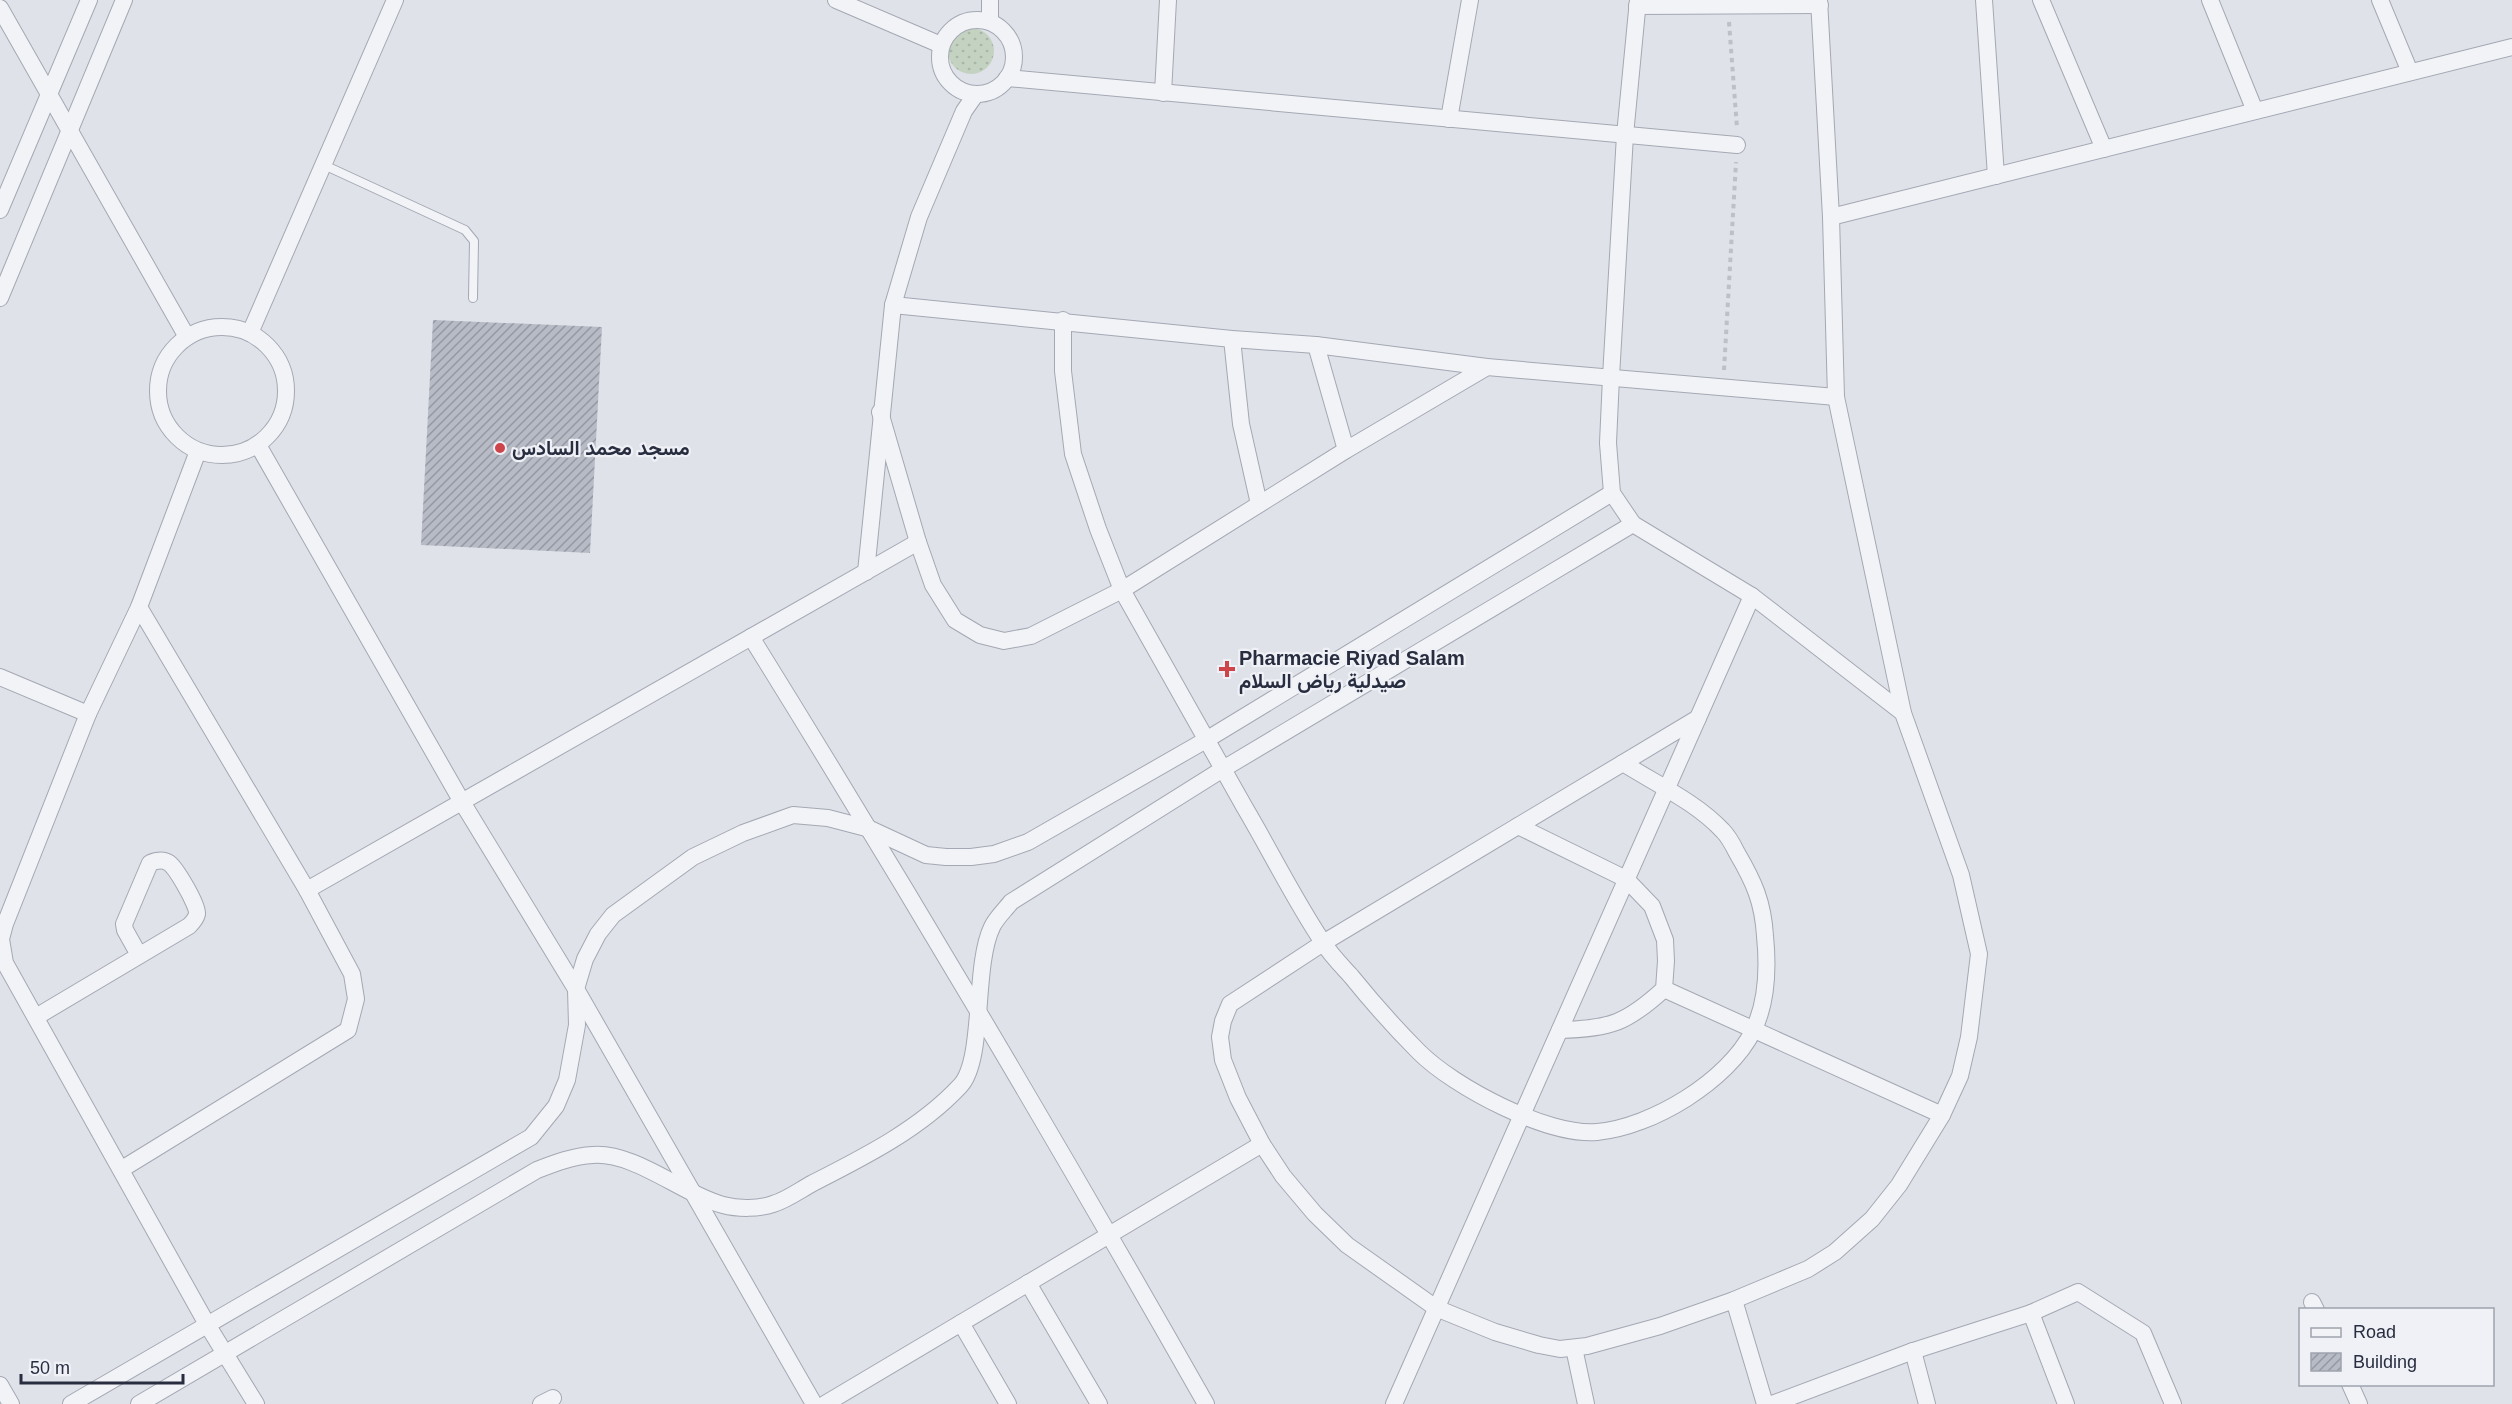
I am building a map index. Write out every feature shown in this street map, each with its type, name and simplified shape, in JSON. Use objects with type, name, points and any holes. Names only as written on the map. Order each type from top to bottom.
[{"type":"street","points":[[0,210],[88,0]]},
{"type":"street","points":[[0,298],[124,0]]},
{"type":"street","points":[[250,333],[395,0]]},
{"type":"street","points":[[836,0],[941,45]]},
{"type":"street","points":[[990,0],[990,21]]},
{"type":"street","points":[[1163,93],[1168,0]]},
{"type":"street","points":[[1449,119],[1470,0]]},
{"type":"street","points":[[1984,0],[1996,176]]},
{"type":"street","points":[[2041,0],[2104,149]]},
{"type":"street","points":[[2210,0],[2255,111]]},
{"type":"street","points":[[2380,0],[2410,72]]},
{"type":"street","points":[[1698,718],[1323,943],[1230,1004],[1223,1021],[1220,1037],[1223,1060],[1238,1098],[1283,1176],[1308,1207],[1347,1245],[1436,1308],[1539,1346],[1574,1348],[1660,1326],[1734,1300],[1808,1269],[1835,1252],[1872,1218],[1899,1185],[1942,1115],[1960,1076],[1969,1037],[1979,954],[1961,875],[1903,713],[1836,397],[1831,217],[1819,3],[1728,6],[1637,3],[1625,135],[1611,377],[1608,443],[1612,494],[1633,524],[1752,596],[1903,713]]},
{"type":"street","points":[[0,8],[187,337]]},
{"type":"street","points":[[978,19],[990,21],[1007,35],[1012,46],[1012,68],[1007,78],[993,90],[976,94],[962,91],[951,84],[942,72],[939,59],[941,45],[947,34],[961,23],[978,19]]},
{"type":"street","points":[[1831,217],[2512,47]]},
{"type":"street","points":[[1007,78],[1737,145]]},
{"type":"street","points":[[866,572],[880,412],[893,304],[919,217],[964,111],[976,94]]},
{"type":"street","points":[[893,304],[1232,339],[1316,345],[1487,367],[1836,397]]},
{"type":"street","points":[[1063,320],[1063,371],[1073,454],[1098,529],[1122,590],[1323,943],[1384,1016],[1419,1052],[1457,1080],[1521,1116],[1579,1132],[1597,1132],[1647,1118],[1675,1107],[1698,1091],[1736,1056],[1754,1030],[1761,1005],[1768,962],[1763,909],[1753,879],[1726,833],[1698,809],[1623,763]]},
{"type":"street","points":[[229,327],[250,333],[266,344],[278,359],[285,377],[286,396],[282,415],[272,432],[258,445],[238,453],[218,456],[198,451],[181,440],[168,426],[160,407],[158,387],[162,368],[172,351],[187,337],[207,328],[229,327]]},
{"type":"street","points":[[1232,339],[1241,424],[1259,504]]},
{"type":"street","points":[[1316,345],[1346,450]]},
{"type":"street","points":[[880,412],[933,585],[955,620],[980,635],[1004,641],[1031,636],[1122,590],[1346,450],[1487,367]]},
{"type":"street","points":[[258,445],[462,802],[576,989],[692,1195],[814,1404]]},
{"type":"street","points":[[198,451],[139,607],[88,714],[2,931],[1,945],[5,963],[208,1326],[256,1404]]},
{"type":"street","points":[[71,1404],[531,1137],[556,1107],[567,1080],[577,1025],[576,989],[585,959],[598,934],[613,915],[693,857],[743,833],[793,815],[828,818],[870,829],[926,855],[971,857],[994,854],[1028,842],[1206,740],[1612,494]]},
{"type":"street","points":[[139,1404],[537,1170],[563,1159],[594,1155],[614,1157],[646,1170],[692,1195],[725,1206],[748,1208],[773,1204],[865,1157],[916,1124],[962,1085],[972,1059],[986,945],[992,927],[1011,902],[1223,769],[1633,524]]},
{"type":"street","points":[[308,890],[918,542]]},
{"type":"street","points":[[1394,1404],[1752,596]]},
{"type":"street","points":[[122,1169],[348,1030],[356,999],[352,974],[308,890],[139,607]]},
{"type":"street","points":[[751,637],[978,1009],[1206,1404]]},
{"type":"street","points":[[0,677],[88,714]]},
{"type":"street","points":[[1518,826],[1626,879],[1652,906],[1665,940],[1664,989],[1628,1019],[1590,1029],[1560,1030]]},
{"type":"street","points":[[36,1017],[189,926],[197,914],[194,902],[171,865],[165,861],[156,860],[150,863],[126,917],[125,930],[139,955]]},
{"type":"street","points":[[1664,989],[1942,1115]]},
{"type":"street","points":[[825,1404],[1263,1144]]},
{"type":"street","points":[[1028,1283],[1099,1404]]},
{"type":"street","points":[[1772,1404],[1913,1351],[2031,1313],[2078,1292],[2143,1333],[2173,1404]]},
{"type":"street","points":[[1734,1300],[1766,1404]]},
{"type":"street","points":[[2031,1313],[2066,1404]]},
{"type":"street","points":[[961,1323],[1008,1404]]},
{"type":"street","points":[[1574,1348],[1586,1404]]},
{"type":"street","points":[[1913,1351],[1927,1404]]},
{"type":"street","points":[[0,1385],[11,1404]]},
{"type":"street","points":[[2351,1386],[2359,1404]]},
{"type":"lane","points":[[324,165],[465,230],[474,241],[473,298]]},
{"type":"path","points":[[1724,387],[1737,145],[1728,6]]},
{"type":"green space","points":[[971,28],[987,35],[994,51],[987,67],[971,74],[955,67],[948,51],[955,35]]},
{"type":"building","points":[[433,320],[602,327],[590,553],[421,545]]},
{"type":"place","name":"مسجد محمد السادس","points":[[500,448]]},
{"type":"place","name":"Pharmacie Riyad Salam صيدلية رياض السلام","points":[[1227,669]]}]
